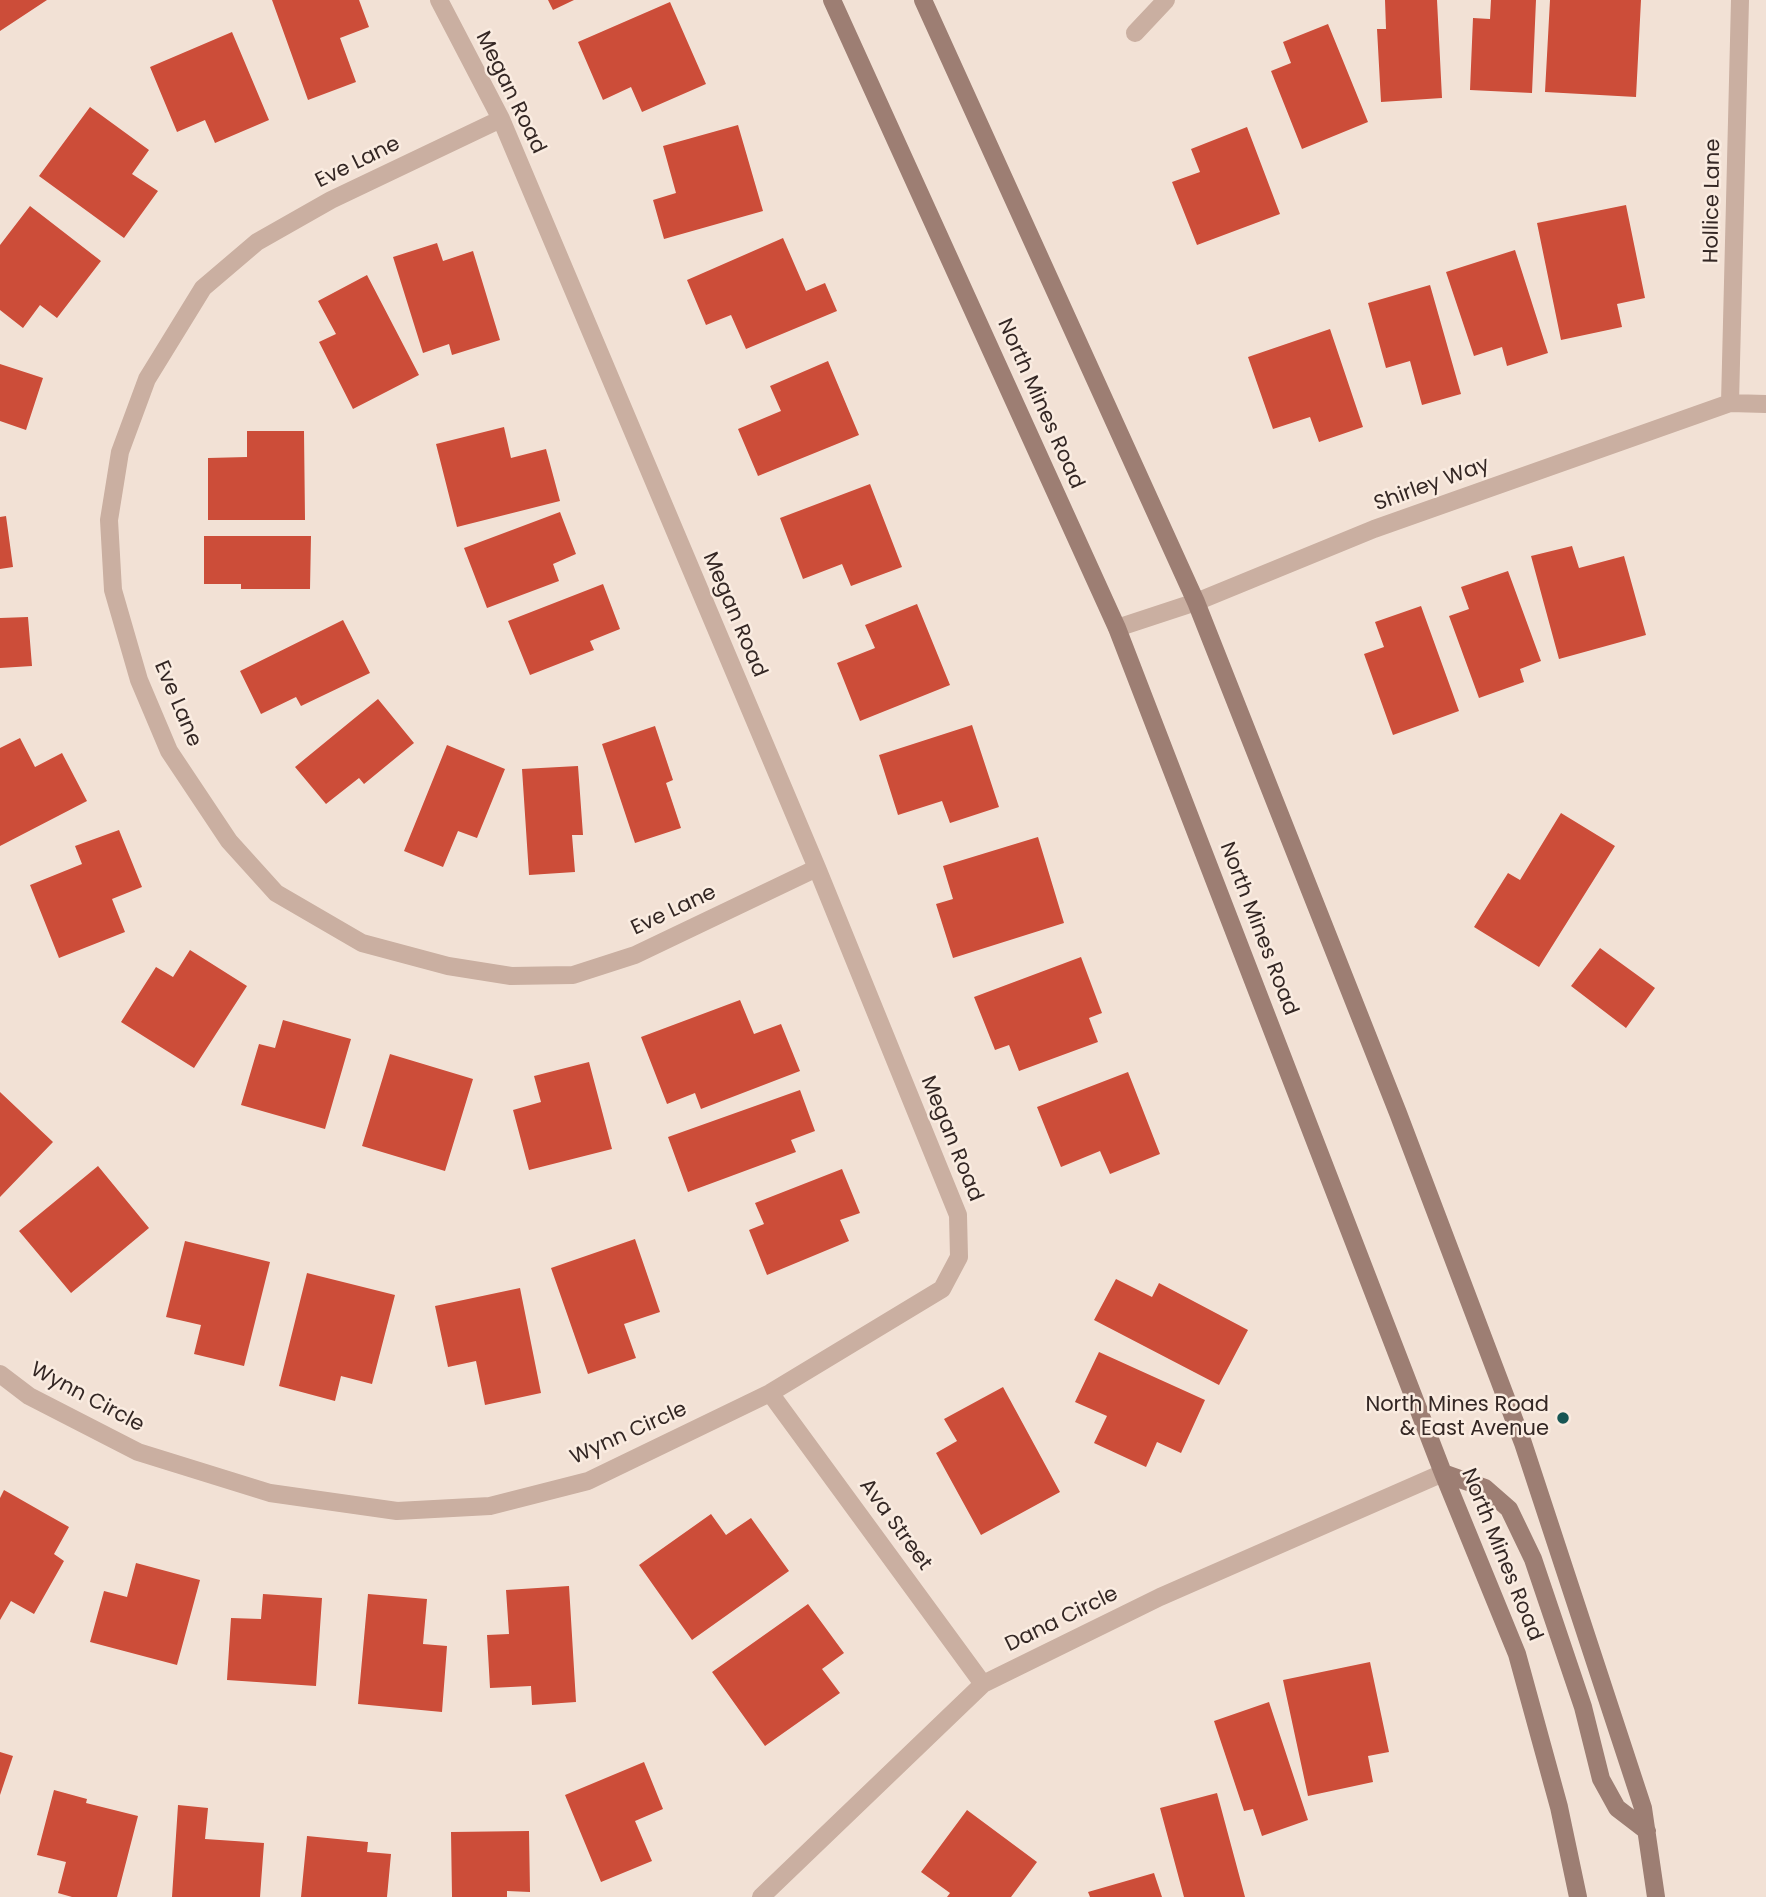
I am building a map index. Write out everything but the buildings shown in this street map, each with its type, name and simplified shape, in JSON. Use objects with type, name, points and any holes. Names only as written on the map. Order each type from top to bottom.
[{"type":"main road","name":"North Mines Road","points":[[832,0],[1117,628],[1443,1473],[1517,1654],[1559,1807],[1578,1897]]},
{"type":"main road","points":[[923,0],[1196,602],[1398,1113],[1523,1443],[1643,1808],[1656,1897]]},
{"type":"main road","points":[[1443,1473],[1486,1488],[1508,1509],[1533,1559],[1583,1707],[1601,1779],[1617,1808],[1647,1831]]},
{"type":"street","name":"Megan Road","points":[[439,0],[500,119],[817,868],[958,1215],[959,1257]]},
{"type":"street","points":[[1135,33],[1166,0]]},
{"type":"street","name":"Hollice Lane","points":[[1730,403],[1741,0]]},
{"type":"street","name":"Eve Lane","points":[[500,119],[331,200],[257,242],[203,288],[147,379],[120,452],[109,520],[113,590],[144,692],[169,751],[229,841],[276,893],[362,943],[448,966],[511,976],[573,975],[635,955],[817,868]]},
{"type":"street","name":"Shirley Way","points":[[1117,628],[1196,602],[1374,529],[1730,403],[1766,404]]},
{"type":"street","name":"Wynn Circle","points":[[0,1374],[29,1396],[138,1452],[270,1493],[397,1511],[490,1506],[588,1481],[770,1393],[942,1289],[959,1257]]},
{"type":"street","name":"Ava Street","points":[[770,1393],[983,1684]]},
{"type":"street","name":"Dana Circle","points":[[764,1896],[983,1684],[1160,1597],[1443,1473]]},
{"type":"place","name":"North Mines Road & East Avenue","points":[[1563,1418]]}]
